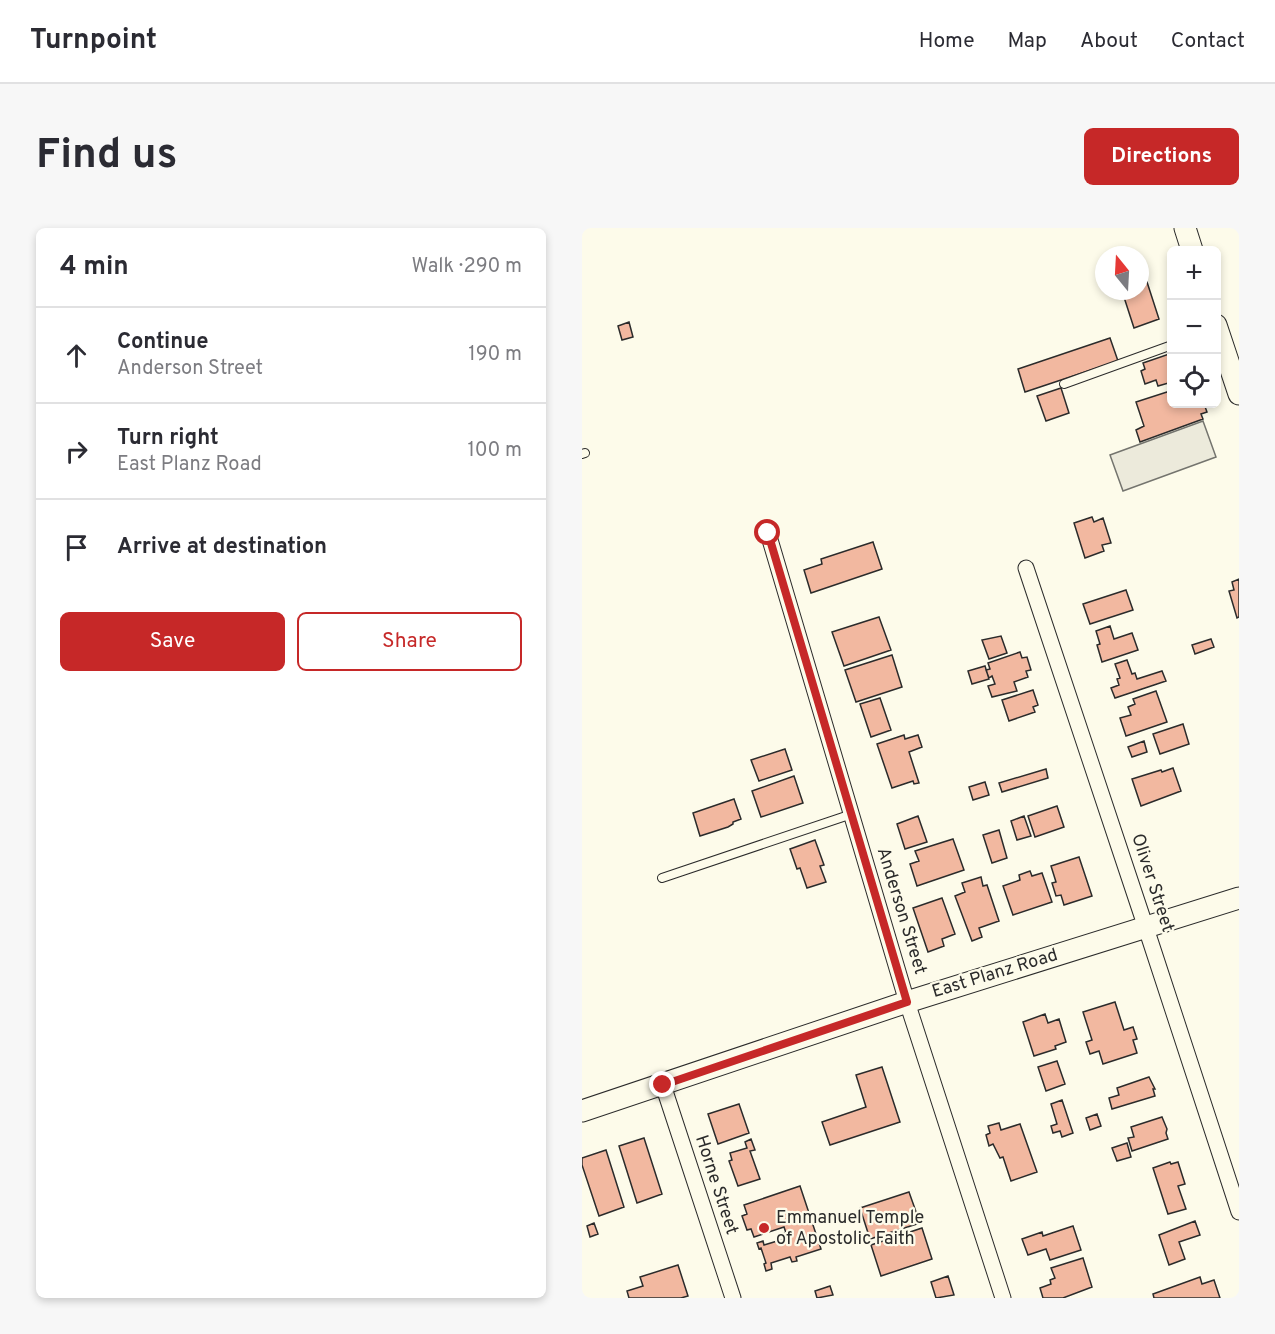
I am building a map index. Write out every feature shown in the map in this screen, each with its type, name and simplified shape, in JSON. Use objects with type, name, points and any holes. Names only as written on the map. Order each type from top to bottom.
[{"type":"street","points":[[1185,228],[1191,246]]},
{"type":"street","points":[[1221,339],[1239,394]]},
{"type":"street","name":"Anderson Street","points":[[768,533],[907,1002],[1003,1298]]},
{"type":"street","name":"Oliver Street","points":[[1026,568],[1239,1212]]},
{"type":"street","name":"East Planz Road","points":[[582,1112],[907,1002],[1239,898]]},
{"type":"street","name":"Horne Street","points":[[663,1085],[733,1298]]},
{"type":"lane","points":[[1064,384],[1167,347]]},
{"type":"lane","points":[[662,879],[852,814]]},
{"type":"shaded area","points":[[1203,421],[1216,457],[1123,491],[1110,455]]},
{"type":"building","points":[[1149,288],[1159,319],[1134,328],[1125,300],[1149,300]]},
{"type":"building","points":[[629,322],[633,337],[622,340],[618,326]]},
{"type":"building","points":[[1110,338],[1118,361],[1025,392],[1018,369]]},
{"type":"building","points":[[1167,355],[1167,383],[1158,386],[1156,380],[1145,384],[1141,371],[1145,369],[1143,363]]},
{"type":"building","points":[[1061,388],[1069,413],[1046,421],[1037,396]]},
{"type":"building","points":[[1167,392],[1167,408],[1206,408],[1207,412],[1201,414],[1203,419],[1140,442],[1136,430],[1144,426],[1136,402]]},
{"type":"building","points":[[1092,517],[1094,522],[1103,518],[1111,543],[1102,545],[1104,551],[1085,558],[1074,523]]},
{"type":"building","points":[[873,542],[882,569],[811,593],[804,570],[822,564],[821,559]]},
{"type":"building","points":[[1239,579],[1239,617],[1237,618],[1229,591],[1234,590],[1232,582]]},
{"type":"building","points":[[1126,590],[1133,610],[1090,624],[1083,604]]},
{"type":"building","points":[[879,617],[891,650],[844,666],[832,632]]},
{"type":"building","points":[[1110,626],[1114,639],[1132,633],[1138,650],[1102,662],[1096,631]]},
{"type":"building","points":[[1001,636],[1007,653],[989,659],[982,640]]},
{"type":"building","points":[[1211,639],[1214,647],[1195,654],[1192,645]]},
{"type":"building","points":[[1020,652],[1022,658],[1027,657],[1031,670],[1026,671],[1028,677],[1014,682],[1017,691],[992,697],[988,686],[995,684],[992,676],[989,678],[986,670],[990,669],[988,663]]},
{"type":"building","points":[[892,655],[902,687],[856,702],[845,670]]},
{"type":"building","points":[[1127,660],[1132,674],[1135,673],[1137,679],[1162,671],[1166,681],[1115,698],[1111,688],[1119,685],[1117,679],[1120,678],[1115,664]]},
{"type":"building","points":[[985,666],[989,679],[972,684],[968,671]]},
{"type":"building","points":[[1033,690],[1038,705],[1033,707],[1035,712],[1009,721],[1002,700]]},
{"type":"building","points":[[1156,691],[1167,722],[1126,736],[1120,718],[1131,715],[1128,707],[1135,704],[1133,699]]},
{"type":"building","points":[[880,698],[891,730],[871,737],[860,704]]},
{"type":"building","points":[[1183,724],[1189,744],[1160,754],[1153,734]]},
{"type":"building","points":[[904,735],[905,739],[918,735],[922,747],[909,752],[919,783],[914,784],[913,781],[892,788],[877,744]]},
{"type":"building","points":[[1144,741],[1147,752],[1132,757],[1128,747]]},
{"type":"building","points":[[785,749],[792,770],[759,781],[751,760]]},
{"type":"building","points":[[1173,768],[1181,791],[1141,806],[1132,779]]},
{"type":"building","points":[[1046,769],[1048,778],[1002,792],[999,783]]},
{"type":"building","points":[[794,776],[803,803],[761,817],[752,791]]},
{"type":"building","points":[[985,782],[989,795],[973,800],[969,787]]},
{"type":"building","points":[[734,799],[741,819],[728,827],[700,836],[693,813]]},
{"type":"building","points":[[1057,806],[1064,827],[1035,837],[1028,816]]},
{"type":"building","points":[[918,816],[927,842],[905,849],[897,824]]},
{"type":"building","points":[[1024,816],[1031,836],[1017,840],[1011,821]]},
{"type":"building","points":[[999,830],[1007,858],[992,863],[983,835]]},
{"type":"building","points":[[953,839],[964,870],[917,886],[910,864],[919,861],[915,851]]},
{"type":"building","points":[[815,840],[824,865],[820,866],[826,882],[807,888],[790,849]]},
{"type":"building","points":[[1079,857],[1092,896],[1064,905],[1061,895],[1056,896],[1052,883],[1056,882],[1051,866]]},
{"type":"building","points":[[1030,871],[1032,876],[1042,873],[1052,902],[1013,915],[1003,886],[1020,880],[1019,875]]},
{"type":"building","points":[[981,877],[983,886],[987,885],[999,921],[979,928],[982,937],[972,941],[955,896],[965,892],[962,883]]},
{"type":"building","points":[[942,898],[955,934],[942,939],[944,946],[928,952],[913,908]]},
{"type":"building","points":[[1115,1002],[1124,1030],[1133,1027],[1137,1039],[1133,1040],[1137,1053],[1103,1064],[1099,1051],[1090,1054],[1086,1042],[1092,1040],[1083,1012]]},
{"type":"building","points":[[1045,1014],[1048,1023],[1059,1019],[1066,1042],[1055,1046],[1056,1049],[1034,1056],[1023,1022]]},
{"type":"building","points":[[1057,1061],[1065,1084],[1046,1091],[1038,1067]]},
{"type":"building","points":[[882,1067],[900,1122],[830,1145],[822,1122],[866,1107],[856,1075]]},
{"type":"building","points":[[1149,1077],[1155,1089],[1153,1089],[1155,1096],[1112,1109],[1109,1098],[1119,1095],[1117,1088]]},
{"type":"building","points":[[1062,1100],[1073,1133],[1062,1137],[1060,1131],[1053,1133],[1051,1126],[1057,1124],[1051,1104]]},
{"type":"building","points":[[739,1104],[749,1133],[718,1144],[708,1114]]},
{"type":"building","points":[[1097,1114],[1101,1126],[1090,1130],[1086,1118]]},
{"type":"building","points":[[1162,1117],[1168,1139],[1132,1151],[1128,1138],[1134,1137],[1131,1127]]},
{"type":"building","points":[[999,1123],[1001,1130],[1020,1124],[1037,1172],[1011,1181],[1003,1157],[1000,1158],[993,1144],[989,1146],[986,1135],[990,1133],[988,1126]]},
{"type":"building","points":[[644,1138],[662,1194],[637,1203],[619,1146]]},
{"type":"building","points":[[751,1139],[755,1150],[750,1151],[760,1179],[738,1186],[729,1161],[732,1160],[730,1153],[747,1148],[745,1142]]},
{"type":"building","points":[[1127,1143],[1131,1157],[1117,1161],[1112,1148]]},
{"type":"building","points":[[606,1150],[624,1207],[599,1216],[582,1165],[582,1158]]},
{"type":"building","points":[[1170,1162],[1171,1164],[1178,1162],[1185,1184],[1178,1186],[1186,1209],[1168,1214],[1153,1168]]},
{"type":"building","name":"Emmanuel Temple of Apostolic Faith","points":[[800,1186],[821,1249],[796,1257],[797,1261],[792,1262],[790,1257],[771,1263],[772,1269],[766,1271],[764,1264],[766,1263],[757,1243],[763,1241],[764,1245],[784,1239],[782,1234],[786,1233],[784,1227],[754,1237],[751,1229],[747,1230],[742,1216],[747,1214],[744,1205]]},
{"type":"building","points":[[909,1192],[920,1223],[870,1239],[860,1208]]},
{"type":"building","points":[[1195,1221],[1200,1235],[1179,1242],[1185,1259],[1169,1265],[1159,1235]]},
{"type":"building","points":[[594,1223],[598,1234],[590,1237],[587,1226]]},
{"type":"building","points":[[1073,1226],[1081,1250],[1050,1260],[1046,1249],[1028,1255],[1022,1239],[1042,1232],[1043,1236]]},
{"type":"building","points":[[922,1228],[932,1259],[881,1276],[871,1245]]},
{"type":"building","points":[[1083,1258],[1092,1287],[1063,1298],[1043,1298],[1040,1288],[1051,1284],[1050,1280],[1055,1278],[1051,1268]]},
{"type":"building","points":[[678,1265],[688,1296],[629,1298],[627,1291],[643,1286],[640,1277]]},
{"type":"building","points":[[948,1276],[954,1295],[936,1298],[931,1282]]},
{"type":"building","points":[[1200,1277],[1202,1284],[1214,1280],[1220,1298],[1154,1298],[1153,1294]]},
{"type":"building","points":[[830,1286],[833,1295],[817,1298],[815,1291]]},
{"type":"place","name":"Emmanuel Temple of Apostolic Faith","points":[[764,1228]]},
{"type":"route","points":[[663,1085],[907,1002],[768,533]]}]
